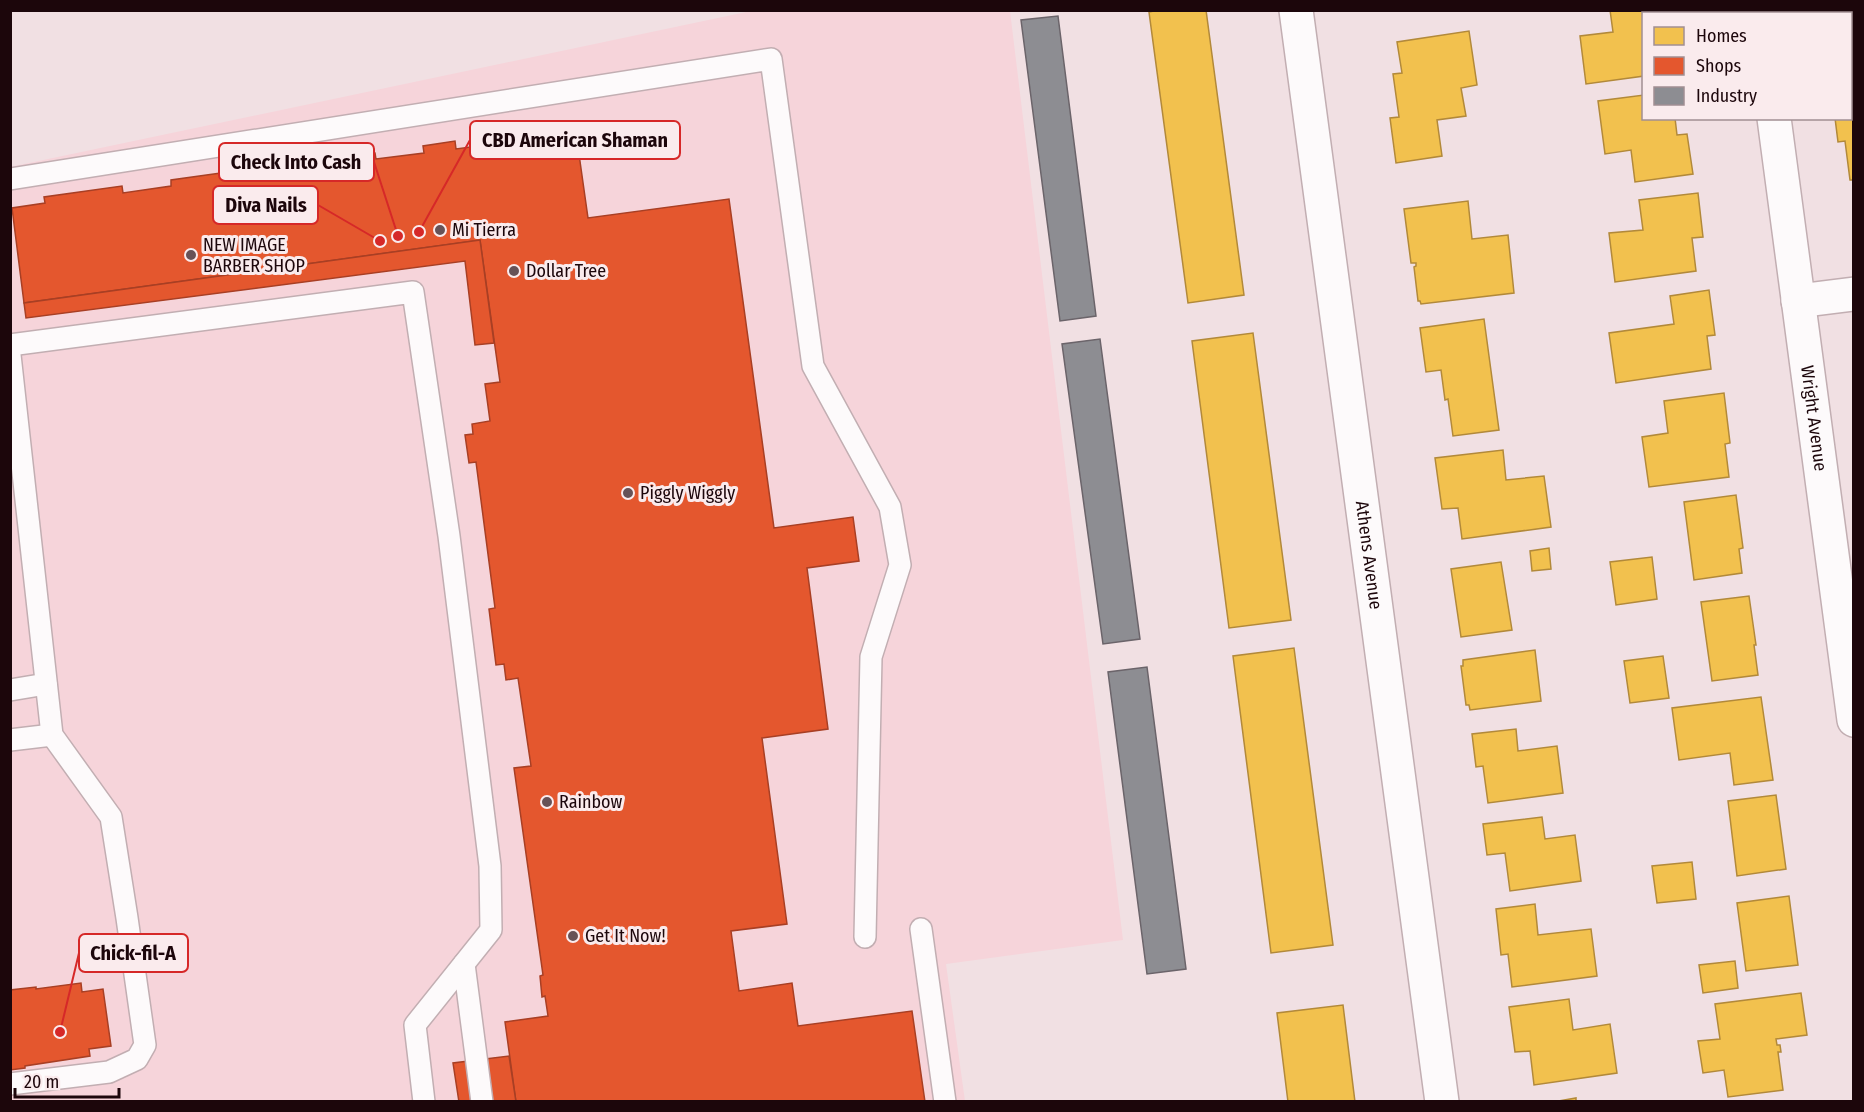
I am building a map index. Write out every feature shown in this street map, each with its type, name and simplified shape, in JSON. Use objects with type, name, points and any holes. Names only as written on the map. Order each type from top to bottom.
[{"type":"street","name":"Athens Avenue","points":[[1296,10],[1442,1101]]},
{"type":"street","name":"Wright Avenue","points":[[1774,120],[1854,720]]},
{"type":"street","points":[[1798,302],[1854,294]]},
{"type":"lane","points":[[10,179],[771,59],[813,366],[890,507],[900,565],[870,657],[865,937]]},
{"type":"lane","points":[[10,345],[413,292],[449,536],[490,866],[491,930],[415,1025],[424,1101]]},
{"type":"lane","points":[[10,355],[21,541],[46,684],[52,735],[111,817],[128,918],[145,1045],[137,1059],[109,1072],[10,1084]]},
{"type":"lane","points":[[10,690],[46,684]]},
{"type":"lane","points":[[10,740],[52,735]]},
{"type":"lane","points":[[921,929],[945,1101]]},
{"type":"lane","points":[[464,964],[482,1101]]},
{"type":"shaded area","points":[[751,11],[1010,11],[1123,940],[946,964],[965,1101],[11,1101],[10,167]]},
{"type":"building: Homes","points":[[1206,10],[1244,295],[1188,303],[1149,12]]},
{"type":"building: Homes","points":[[1610,10],[1673,10],[1674,12],[1642,12],[1642,76],[1586,84],[1580,36],[1613,32]]},
{"type":"building: Homes","points":[[1834,10],[1854,10],[1854,40],[1852,40],[1852,12],[1834,12]]},
{"type":"building: Homes","points":[[1469,31],[1477,85],[1461,88],[1466,116],[1437,120],[1442,156],[1396,163],[1390,118],[1399,117],[1393,74],[1402,73],[1397,42]]},
{"type":"building: Homes","points":[[1854,49],[1854,180],[1850,180],[1845,141],[1838,142],[1835,120],[1852,120],[1852,50]]},
{"type":"building: Homes","points":[[1642,95],[1642,120],[1675,120],[1677,135],[1687,134],[1693,174],[1635,182],[1631,150],[1605,154],[1598,101]]},
{"type":"building: Homes","points":[[1698,193],[1703,237],[1692,238],[1696,271],[1615,282],[1609,233],[1643,230],[1639,200]]},
{"type":"building: Homes","points":[[1468,201],[1472,239],[1508,235],[1514,293],[1421,304],[1418,301],[1414,267],[1416,263],[1411,263],[1404,209]]},
{"type":"building: Homes","points":[[1709,290],[1715,335],[1707,336],[1711,369],[1616,383],[1609,333],[1674,324],[1670,296]]},
{"type":"building: Homes","points":[[1484,319],[1499,430],[1453,436],[1441,370],[1426,372],[1420,328]]},
{"type":"building: Homes","points":[[1253,333],[1291,620],[1229,628],[1192,341]]},
{"type":"building: Homes","points":[[1724,393],[1730,443],[1725,444],[1729,477],[1649,487],[1642,437],[1668,433],[1664,401]]},
{"type":"building: Homes","points":[[1503,450],[1506,480],[1544,476],[1551,527],[1462,539],[1458,508],[1442,509],[1435,458]]},
{"type":"building: Homes","points":[[1736,495],[1743,548],[1739,549],[1742,573],[1694,580],[1684,502]]},
{"type":"building: Homes","points":[[1549,548],[1551,569],[1532,571],[1530,551]]},
{"type":"building: Homes","points":[[1652,557],[1657,599],[1616,605],[1610,562]]},
{"type":"building: Homes","points":[[1501,562],[1512,630],[1461,637],[1451,569]]},
{"type":"building: Homes","points":[[1749,596],[1758,675],[1712,681],[1701,602]]},
{"type":"building: Homes","points":[[1294,648],[1333,945],[1271,953],[1233,656]]},
{"type":"building: Homes","points":[[1535,650],[1541,701],[1470,710],[1469,705],[1466,705],[1461,666],[1463,666],[1463,660]]},
{"type":"building: Homes","points":[[1663,656],[1669,698],[1630,703],[1624,661]]},
{"type":"building: Homes","points":[[1761,697],[1773,780],[1734,785],[1730,753],[1679,760],[1672,708]]},
{"type":"building: Homes","points":[[1516,729],[1518,751],[1557,746],[1563,793],[1488,803],[1483,766],[1476,767],[1472,734]]},
{"type":"building: Homes","points":[[1776,795],[1786,869],[1737,876],[1728,801]]},
{"type":"building: Homes","points":[[1542,817],[1545,839],[1575,835],[1581,881],[1510,891],[1505,853],[1487,855],[1483,824]]},
{"type":"building: Homes","points":[[1692,862],[1696,899],[1657,903],[1652,866]]},
{"type":"building: Homes","points":[[1789,896],[1798,965],[1746,971],[1737,903]]},
{"type":"building: Homes","points":[[1535,904],[1538,935],[1591,929],[1597,976],[1512,987],[1508,954],[1501,955],[1496,909]]},
{"type":"building: Homes","points":[[1735,961],[1738,988],[1703,993],[1699,965]]},
{"type":"building: Homes","points":[[1801,993],[1807,1035],[1776,1039],[1781,1052],[1778,1052],[1783,1090],[1728,1097],[1724,1070],[1703,1073],[1698,1041],[1720,1039],[1715,1004]]},
{"type":"building: Homes","points":[[1569,999],[1573,1030],[1610,1024],[1617,1073],[1534,1085],[1530,1051],[1515,1052],[1509,1007]]},
{"type":"building: Homes","points":[[1343,1005],[1355,1102],[1288,1102],[1277,1013]]},
{"type":"building: Homes","points":[[1576,1098],[1576,1102],[1553,1102]]},
{"type":"building: Shops","points":[[576,133],[588,218],[729,199],[774,528],[853,517],[859,561],[807,568],[828,729],[762,738],[787,924],[731,931],[739,991],[792,983],[798,1026],[912,1011],[925,1102],[516,1102],[505,1022],[548,1016],[545,996],[542,997],[540,976],[543,975],[514,768],[531,766],[518,678],[506,680],[504,664],[496,665],[489,609],[495,608],[476,462],[469,463],[465,435],[473,434],[472,424],[490,421],[485,384],[500,382],[480,240],[24,303],[12,208],[45,203],[44,197],[122,186],[123,193],[171,186],[171,180],[249,169],[249,177],[298,170],[297,163],[375,153],[376,159],[424,153],[423,146],[455,141],[456,149]]},
{"type":"building: Shops","points":[[480,240],[494,343],[475,345],[465,261],[26,318],[24,303]]},
{"type":"building: Shops","points":[[81,983],[82,992],[103,989],[111,1046],[89,1049],[90,1056],[10,1070],[10,990]]},
{"type":"building: Shops","points":[[509,1056],[516,1102],[459,1102],[453,1063]]},
{"type":"building: Industry","points":[[1058,16],[1096,316],[1060,321],[1021,20]]},
{"type":"building: Industry","points":[[1100,339],[1140,639],[1103,644],[1062,344]]},
{"type":"building: Industry","points":[[1147,667],[1186,969],[1147,974],[1108,672]]},
{"type":"place","name":"Mi Tierra","points":[[440,230]]},
{"type":"place","name":"CBD American Shaman","points":[[419,232]]},
{"type":"place","name":"Check Into Cash","points":[[398,236]]},
{"type":"place","name":"Diva Nails","points":[[380,241]]},
{"type":"place","name":"NEW IMAGE BARBER SHOP","points":[[191,255]]},
{"type":"place","name":"Dollar Tree","points":[[514,271]]},
{"type":"place","name":"Piggly Wiggly","points":[[628,493]]},
{"type":"place","name":"Rainbow","points":[[547,802]]},
{"type":"place","name":"Get It Now!","points":[[573,936]]},
{"type":"place","name":"Chick-fil-A","points":[[60,1032]]}]
